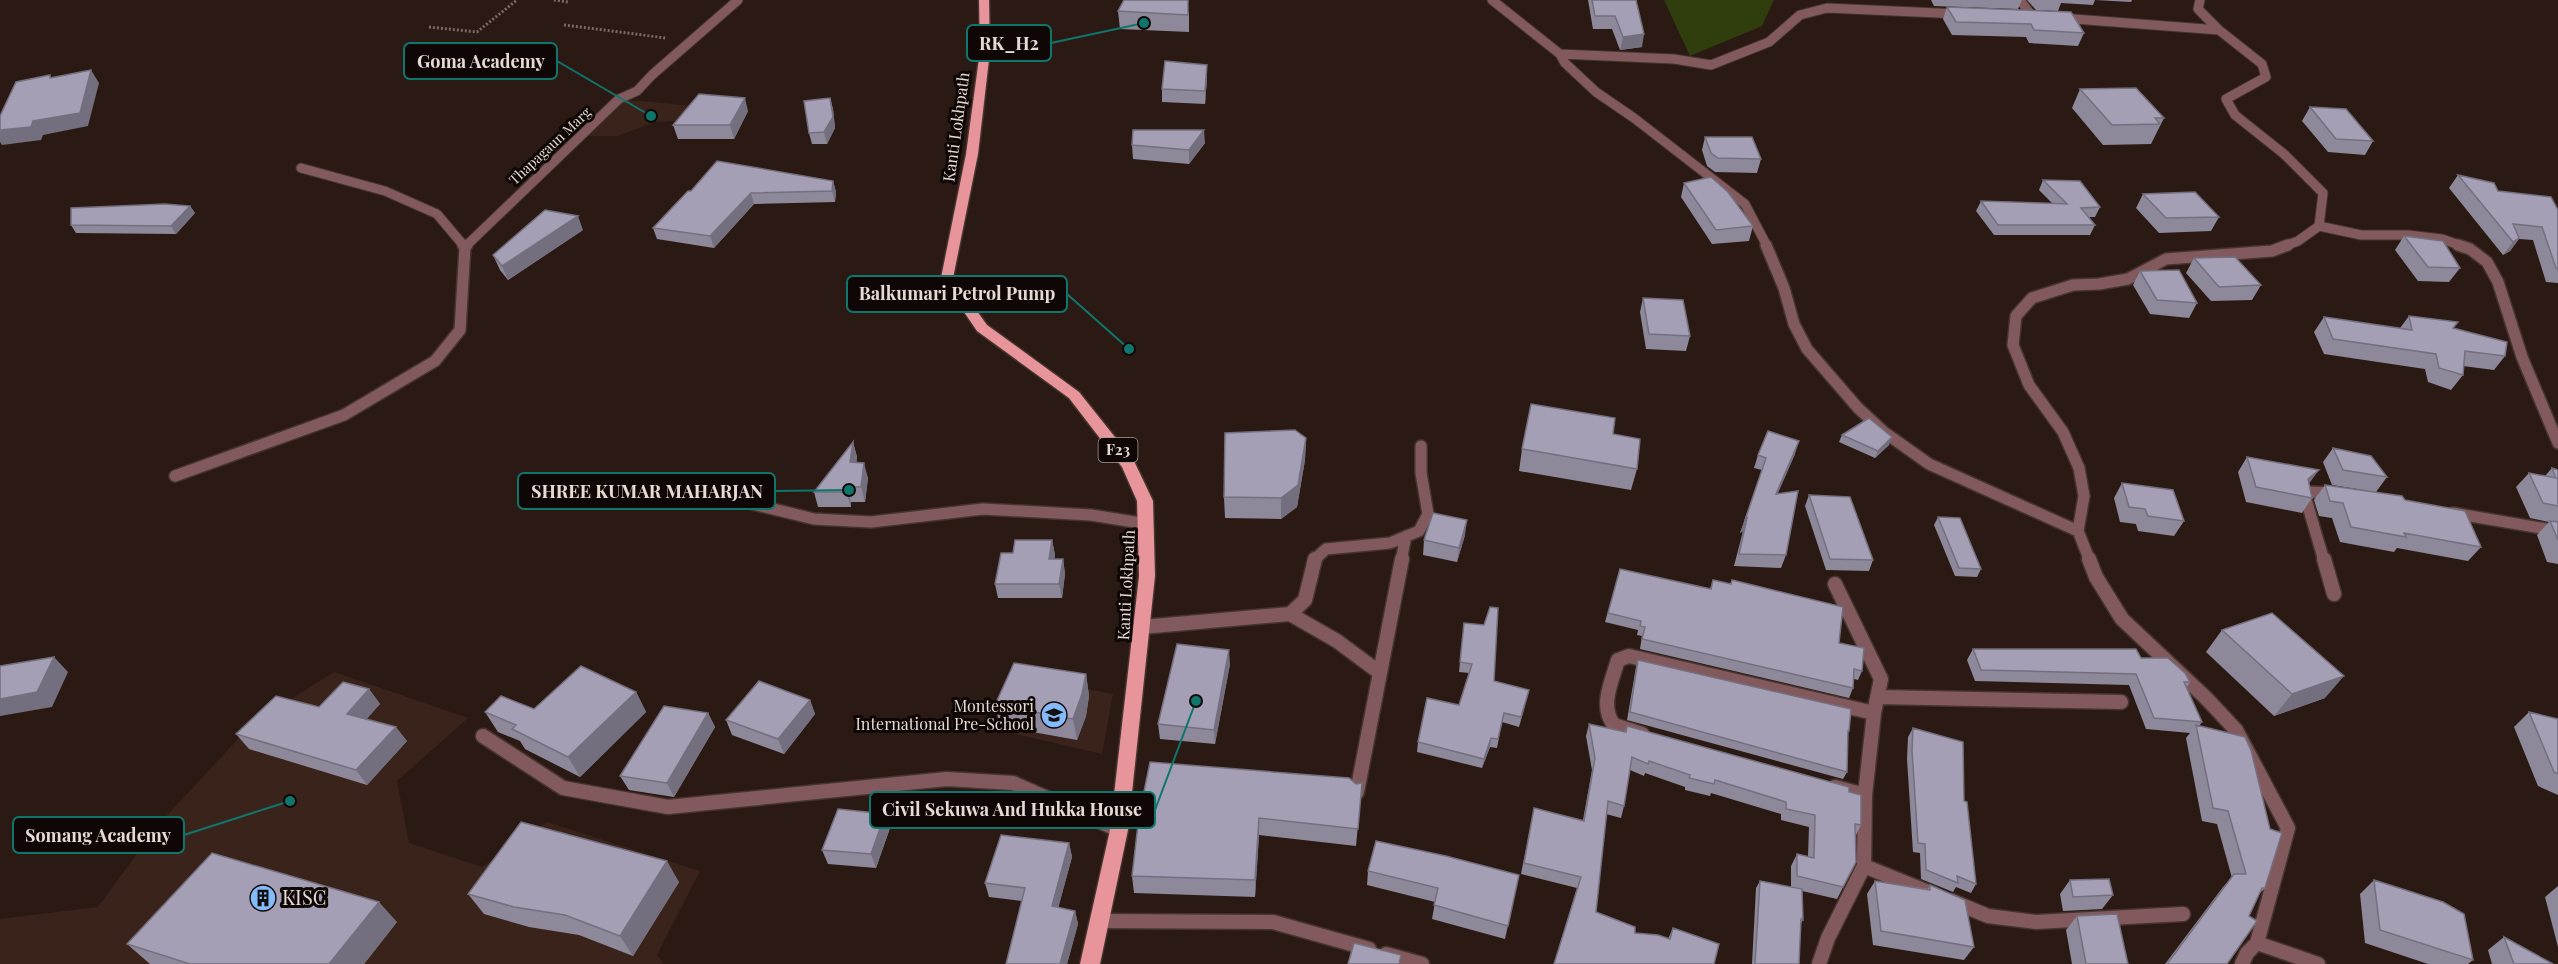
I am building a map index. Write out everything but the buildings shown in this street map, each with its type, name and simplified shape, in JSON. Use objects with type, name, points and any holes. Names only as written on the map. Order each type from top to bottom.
[{"type":"main road","name":"Kanti Lokhpath","points":[[984,0],[985,51],[972,154],[947,278],[982,328],[1074,395],[1129,465],[1145,501],[1147,576],[1119,830],[1090,964]]},
{"type":"street","name":"Thapagaun Marg","points":[[465,247],[619,99],[628,98],[642,89],[651,75],[738,0]]},
{"type":"street","points":[[1492,0],[1560,54],[1565,63],[1596,92],[1634,118],[1745,204],[1764,239],[1784,288],[1794,324],[1807,349],[1858,408],[1884,432],[1929,464],[2078,531]]},
{"type":"street","points":[[2020,0],[2032,16]]},
{"type":"street","points":[[2200,0],[2198,9],[2219,30],[2262,64],[2266,77],[2226,99],[2235,115],[2284,154],[2323,193],[2319,226],[2298,241],[2272,251],[2166,259],[2128,279],[2099,284],[2073,285],[2032,298],[2016,316],[2013,345],[2029,385],[2063,432],[2079,468],[2084,496],[2078,531],[2096,577],[2122,619],[2206,698],[2236,730],[2288,828],[2257,943],[2247,953],[2242,964]]},
{"type":"street","points":[[1560,54],[1674,59],[1711,65],[1769,42],[1800,15],[1827,8],[1964,14]]},
{"type":"street","points":[[2021,16],[2043,17]]},
{"type":"street","points":[[2053,18],[2219,30]]},
{"type":"street","points":[[175,476],[344,415],[435,361],[460,330],[465,247],[438,214],[385,191],[301,168]]},
{"type":"street","points":[[2319,226],[2361,235],[2408,235],[2442,239],[2464,246],[2487,262],[2498,282],[2522,357],[2558,443]]},
{"type":"street","points":[[1290,614],[1305,600],[1313,561],[1326,549],[1390,543],[1419,531],[1428,514],[1421,473],[1421,446]]},
{"type":"street","points":[[700,491],[814,519],[871,522],[983,509],[1091,515],[1147,524]]},
{"type":"street","points":[[2334,594],[2305,496],[2310,492],[2322,491],[2346,495]]},
{"type":"street","points":[[2440,511],[2558,531]]},
{"type":"street","points":[[1357,792],[1406,536]]},
{"type":"street","points":[[1819,964],[1828,938],[1864,866],[1865,795],[1874,713],[1881,679],[1835,584]]},
{"type":"street","points":[[1142,627],[1290,614],[1326,632],[1380,673]]},
{"type":"street","points":[[1661,739],[1615,726],[1607,717],[1606,704],[1618,660],[1629,656],[1646,658],[1874,713]]},
{"type":"street","points":[[1879,697],[2121,702]]},
{"type":"street","points":[[483,736],[563,788],[668,807],[947,779],[1013,783],[1119,830]]},
{"type":"street","points":[[1820,783],[1865,795]]},
{"type":"street","points":[[1864,866],[1988,916],[2011,920],[2036,921],[2183,914]]},
{"type":"street","points":[[1101,921],[1273,921],[1422,964]]},
{"type":"street","points":[[2257,943],[2318,964]]},
{"type":"path","points":[[429,27],[477,32],[517,0]]},
{"type":"path","points":[[554,0],[568,2]]},
{"type":"path","points":[[564,25],[690,41]]},
{"type":"shaded area","points":[[623,101],[701,107],[693,120],[656,122],[617,136],[586,136]]},
{"type":"shaded area","points":[[334,672],[468,718],[397,781],[409,843],[482,867],[547,822],[700,871],[657,955],[664,964],[0,964],[0,919],[98,907],[158,825],[252,724]]},
{"type":"shaded area","name":"Montessori International Pre-School","points":[[1017,675],[1113,694],[1102,754],[994,729]]},
{"type":"green space","points":[[1664,0],[1774,0],[1762,26],[1690,56]]},
{"type":"place","name":"RK_H2","points":[[1144,23]]},
{"type":"place","name":"Goma Academy","points":[[651,116]]},
{"type":"place","name":"Balkumari Petrol Pump","points":[[1129,349]]},
{"type":"place","name":"SHREE KUMAR MAHARJAN","points":[[849,490]]},
{"type":"place","name":"Civil Sekuwa And Hukka House","points":[[1196,701]]},
{"type":"place","name":"Montessori International Pre-School","points":[[1054,715]]},
{"type":"place","name":"Somang Academy","points":[[290,801]]},
{"type":"place","name":"KISC","points":[[263,898]]}]
